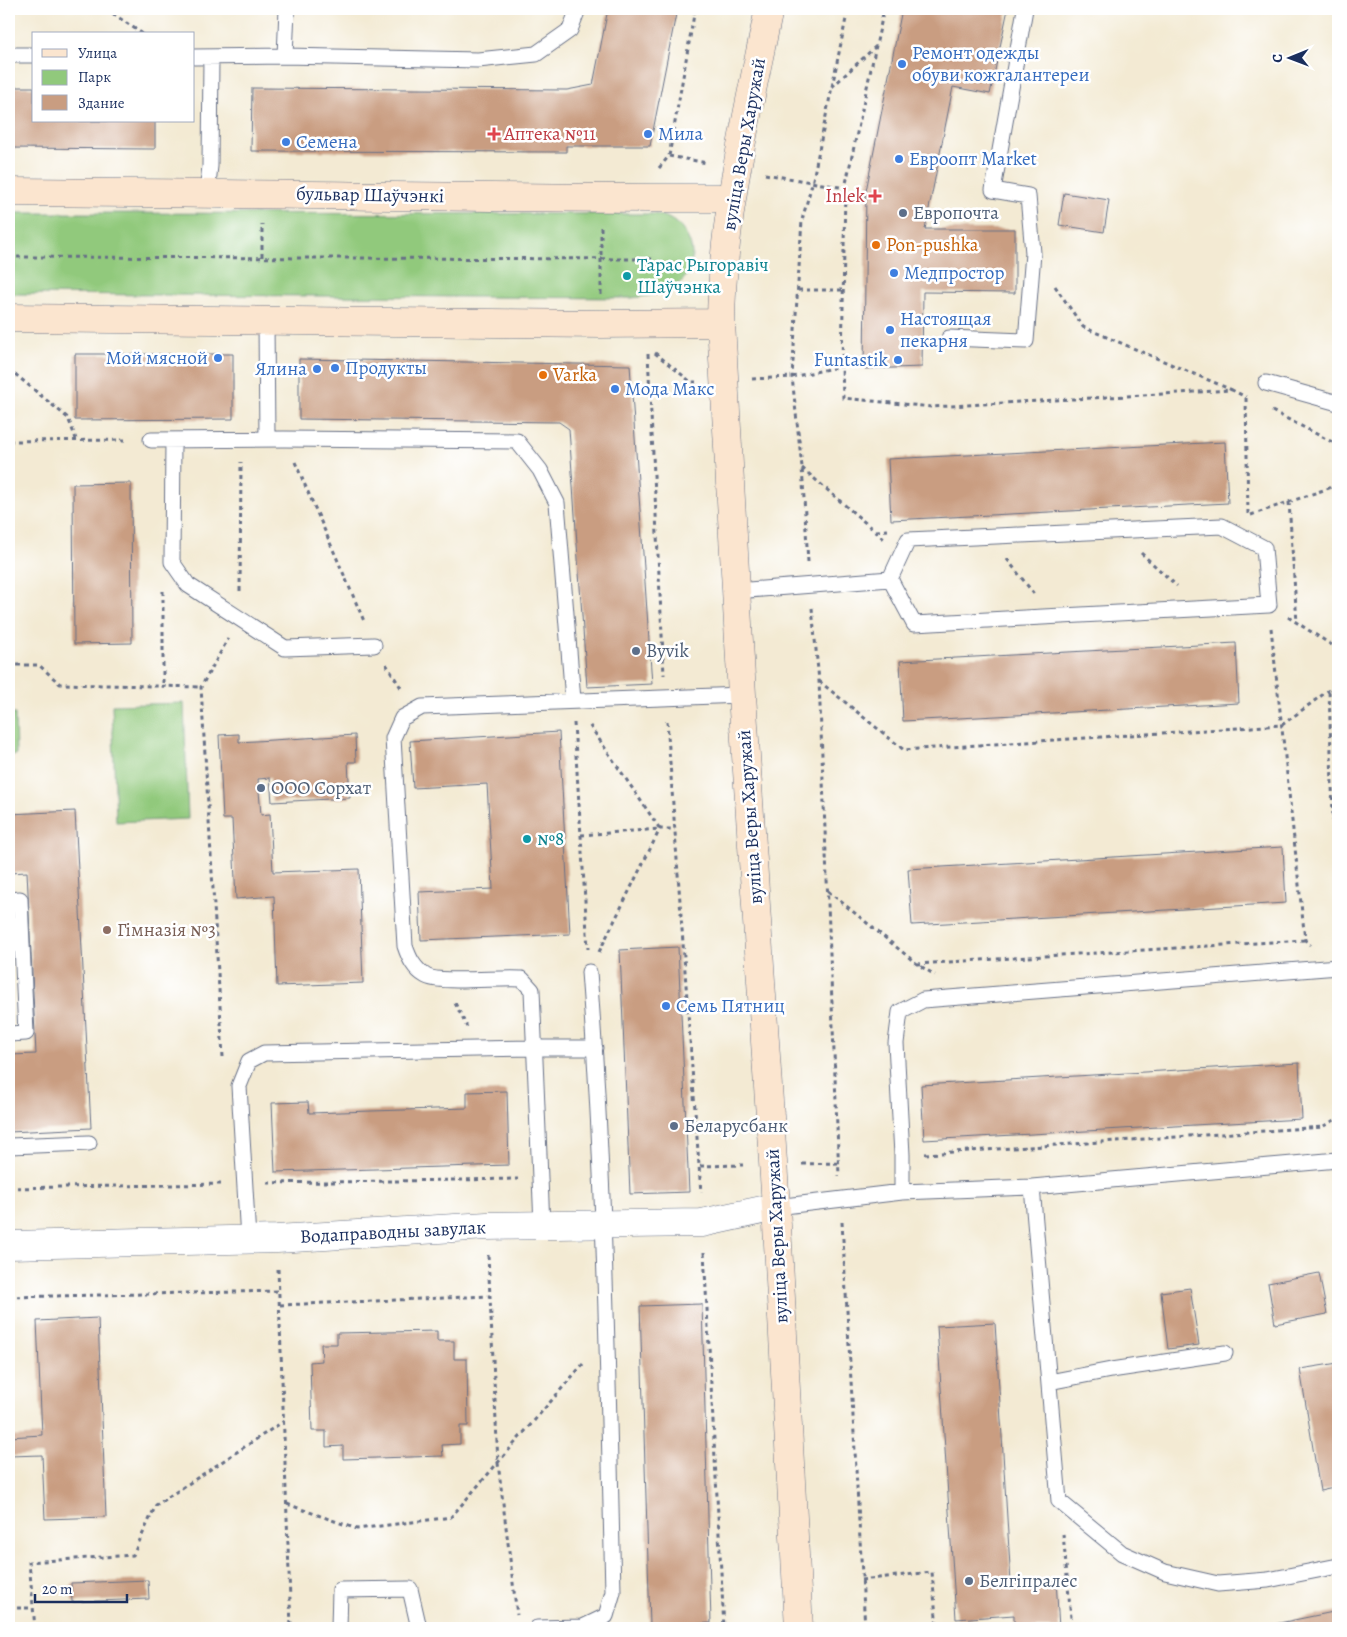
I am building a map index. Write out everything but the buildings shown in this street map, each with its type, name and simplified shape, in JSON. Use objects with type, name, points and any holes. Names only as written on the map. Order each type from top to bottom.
[{"type":"main road","name":"вуліца Веры Харужай","points":[[769,9],[732,198],[721,286],[721,323],[742,695],[776,1207],[799,1628]]},
{"type":"main road","name":"бульвар Шаўчэнкі","points":[[9,192],[206,192],[732,198]]},
{"type":"main road","points":[[9,318],[601,324],[721,323]]},
{"type":"street","name":"Водаправодны завулак","points":[[9,1245],[277,1239],[487,1226],[702,1223],[776,1207]]},
{"type":"lane","points":[[285,56],[287,9]]},
{"type":"lane","points":[[195,57],[285,56],[478,60],[536,54],[570,30],[578,9]]},
{"type":"lane","points":[[949,338],[1026,341],[1033,253],[1028,196],[993,190],[1025,9]]},
{"type":"lane","points":[[9,55],[32,55]]},
{"type":"lane","points":[[206,192],[210,166],[211,57]]},
{"type":"lane","points":[[266,320],[267,439]]},
{"type":"lane","points":[[1266,383],[1338,403]]},
{"type":"lane","points":[[151,440],[517,441],[540,470],[556,503],[573,700]]},
{"type":"lane","points":[[173,440],[172,562],[188,585],[286,648],[374,645]]},
{"type":"lane","points":[[1222,526],[1264,548],[1268,605],[914,624],[890,579],[908,540],[1222,526]]},
{"type":"lane","points":[[736,591],[890,579]]},
{"type":"lane","points":[[542,1225],[532,990],[522,979],[444,980],[428,977],[411,962],[405,946],[393,738],[402,718],[422,707],[742,695]]},
{"type":"lane","points":[[9,900],[20,899],[26,1033],[9,1034]]},
{"type":"lane","points":[[902,1192],[896,1043],[900,1012],[923,1000],[970,998],[1338,968]]},
{"type":"lane","points":[[537,1628],[583,1627],[606,1616],[613,1592],[604,1225],[589,972]]},
{"type":"lane","points":[[248,1239],[239,1086],[250,1062],[264,1053],[595,1048]]},
{"type":"lane","points":[[9,1146],[90,1144]]},
{"type":"lane","points":[[776,1207],[841,1201],[902,1192],[1032,1187],[1338,1160]]},
{"type":"lane","points":[[1032,1187],[1060,1501],[1122,1553],[1164,1572],[1218,1584],[1268,1580],[1338,1566]]},
{"type":"lane","points":[[1049,1382],[1225,1352]]},
{"type":"lane","points":[[339,1628],[340,1590],[410,1589],[419,1628]]},
{"type":"path","points":[[106,9],[140,32]]},
{"type":"path","points":[[669,156],[695,9]]},
{"type":"path","points":[[848,9],[812,184],[802,220],[792,377],[802,467],[819,681],[841,1201],[864,1628]]},
{"type":"path","points":[[884,9],[845,188],[843,398],[932,407],[1232,390]]},
{"type":"path","points":[[832,88],[876,47]]},
{"type":"path","points":[[812,184],[845,188]]},
{"type":"path","points":[[601,198],[601,324]]},
{"type":"path","points":[[1033,253],[1083,327],[1232,390],[1255,402]]},
{"type":"path","points":[[9,257],[652,259]]},
{"type":"path","points":[[798,290],[843,290]]},
{"type":"path","points":[[648,347],[665,697],[700,1166],[724,1628]]},
{"type":"path","points":[[792,377],[842,366]]},
{"type":"path","points":[[9,369],[68,418],[76,440]]},
{"type":"path","points":[[1264,407],[1338,444]]},
{"type":"path","points":[[221,1018],[201,687],[240,619],[241,439]]},
{"type":"path","points":[[284,439],[374,645],[416,710]]},
{"type":"path","points":[[9,441],[151,440]]},
{"type":"path","points":[[802,467],[876,530],[900,556]]},
{"type":"path","points":[[1248,516],[1338,485]]},
{"type":"path","points":[[1289,502],[1297,623]]},
{"type":"path","points":[[1116,531],[1202,608]]},
{"type":"path","points":[[990,536],[1051,616]]},
{"type":"path","points":[[1268,605],[1338,649]]},
{"type":"path","points":[[1268,605],[1305,940],[1338,968]]},
{"type":"path","points":[[9,664],[39,665],[60,684],[201,687]]},
{"type":"path","points":[[819,681],[904,750],[1282,725],[1329,690],[1338,690]]},
{"type":"path","points":[[1329,690],[1338,968]]},
{"type":"path","points":[[573,700],[660,829]]},
{"type":"path","points":[[573,700],[589,972]]},
{"type":"path","points":[[581,835],[675,828]]},
{"type":"path","points":[[589,972],[660,829]]},
{"type":"path","points":[[828,890],[917,964],[970,998]]},
{"type":"path","points":[[917,964],[1305,940]]},
{"type":"path","points":[[444,980],[478,1050]]},
{"type":"path","points":[[902,1155],[1322,1127],[1338,1118]]},
{"type":"path","points":[[9,1188],[540,1178]]},
{"type":"path","points":[[487,1226],[498,1463],[518,1618]]},
{"type":"path","points":[[277,1239],[291,1628]]},
{"type":"path","points":[[9,1298],[280,1291]]},
{"type":"path","points":[[280,1305],[490,1296]]},
{"type":"path","points":[[287,1504],[357,1530],[451,1517],[607,1337]]},
{"type":"path","points":[[35,1628],[29,1562],[133,1555],[156,1505],[284,1422]]},
{"type":"path","points":[[1060,1501],[1072,1628]]},
{"type":"path","points":[[861,1580],[932,1572],[937,1628]]},
{"type":"path","points":[[9,1608],[33,1608]]},
{"type":"green space","points":[[9,213],[655,214],[668,218],[678,224],[688,239],[692,257],[691,266],[687,274],[676,286],[658,294],[631,298],[9,294]]},
{"type":"green space","points":[[184,703],[188,819],[116,822],[112,705]]},
{"type":"green space","points":[[9,714],[15,714],[16,755],[9,755]]},
{"type":"place","name":"Ремонт одежды обуви кожгалантереи","points":[[902,64]]},
{"type":"place","name":"Аптека №11","points":[[494,134]]},
{"type":"place","name":"Мила","points":[[648,134]]},
{"type":"place","name":"Семена","points":[[286,142]]},
{"type":"place","name":"Евроопт Market","points":[[899,159]]},
{"type":"place","name":"Inlek","points":[[875,196]]},
{"type":"place","name":"Европочта","points":[[903,213]]},
{"type":"place","name":"Pon-pushka","points":[[876,245]]},
{"type":"place","name":"Медпростор","points":[[894,273]]},
{"type":"place","name":"Тарас Рыгоравіч Шаўчэнка","points":[[627,276]]},
{"type":"place","name":"Настоящая пекарня","points":[[890,330]]},
{"type":"place","name":"Мой мясной","points":[[218,358]]},
{"type":"place","name":"Funtastik","points":[[898,360]]},
{"type":"place","name":"Продукты","points":[[335,368]]},
{"type":"place","name":"Ялина","points":[[317,369]]},
{"type":"place","name":"Varka","points":[[543,375]]},
{"type":"place","name":"Мода Макс","points":[[615,389]]},
{"type":"place","name":"Byvik","points":[[636,651]]},
{"type":"place","name":"ООО Сорхат","points":[[261,788]]},
{"type":"place","name":"№8","points":[[527,839]]},
{"type":"place","name":"Гімназія №3","points":[[107,930]]},
{"type":"place","name":"Семь Пятниц","points":[[666,1006]]},
{"type":"place","name":"Беларусбанк","points":[[674,1126]]},
{"type":"place","name":"Белгіпралес","points":[[969,1581]]}]
